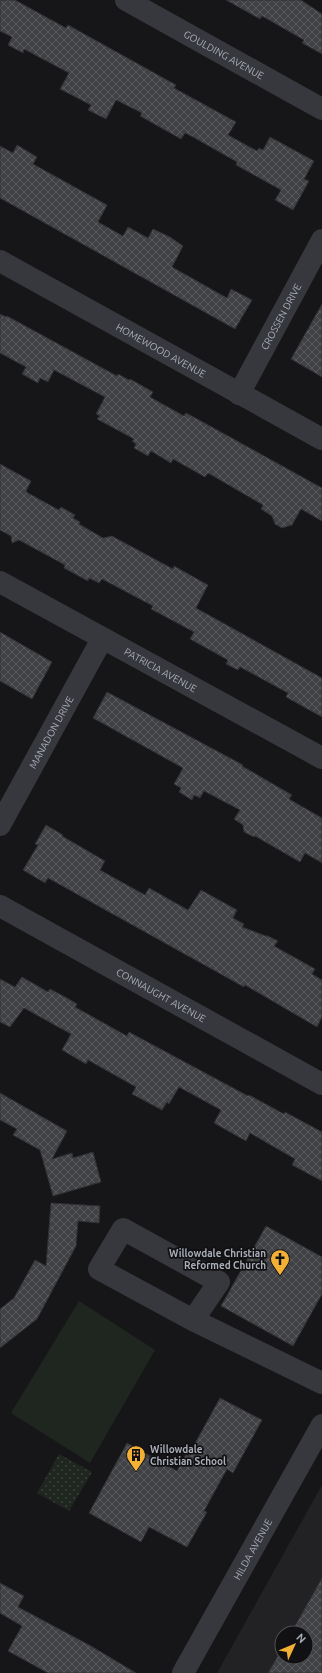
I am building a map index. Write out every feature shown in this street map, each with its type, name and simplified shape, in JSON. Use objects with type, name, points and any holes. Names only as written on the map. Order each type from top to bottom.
[{"type":"street","name":"GOULDING AVENUE","points":[[126,0],[322,109]]},
{"type":"street","name":"CROSSEN DRIVE","points":[[239,394],[322,240]]},
{"type":"street","name":"HOMEWOOD AVENUE","points":[[0,261],[322,439]]},
{"type":"street","name":"PATRICIA AVENUE","points":[[0,582],[322,758]]},
{"type":"street","name":"MANADON DRIVE","points":[[0,825],[102,639]]},
{"type":"street","name":"CONNAUGHT AVENUE","points":[[0,906],[322,1084]]},
{"type":"street","points":[[193,1320],[219,1282],[123,1229],[99,1269],[193,1320],[322,1383]]},
{"type":"street","name":"HILDA AVENUE","points":[[183,1673],[322,1425]]},
{"type":"shaded area","points":[[79,1301],[155,1350],[90,1463],[11,1413]]},
{"type":"shaded area","points":[[59,1454],[92,1472],[69,1511],[37,1493]]},
{"type":"shaded area","points":[[322,1485],[322,1673],[217,1673]]},
{"type":"building","points":[[0,0],[15,0],[66,28],[68,25],[176,85],[174,88],[236,122],[228,135],[257,151],[259,148],[263,150],[270,137],[314,161],[304,179],[309,181],[293,210],[275,200],[281,190],[236,165],[237,162],[185,133],[181,139],[140,116],[142,113],[116,100],[106,119],[88,110],[91,105],[60,89],[69,73],[24,49],[23,53],[8,45],[12,37],[0,31]]},
{"type":"building","points":[[226,0],[301,0],[322,14],[322,54],[302,43],[304,40],[262,16],[260,19]]},
{"type":"building","points":[[17,145],[37,157],[33,164],[107,205],[98,222],[123,236],[128,227],[148,238],[153,229],[170,237],[183,246],[172,267],[227,298],[231,289],[252,300],[235,329],[0,198],[0,146],[13,153]]},
{"type":"building","points":[[322,304],[322,377],[291,359]]},
{"type":"building","points":[[0,314],[6,317],[7,316],[117,376],[118,374],[129,380],[130,379],[153,392],[150,397],[184,416],[186,413],[322,488],[322,521],[301,509],[292,525],[282,528],[275,524],[272,516],[261,509],[263,505],[208,473],[205,477],[173,459],[171,463],[151,451],[148,456],[134,448],[136,444],[132,441],[134,439],[97,419],[100,416],[96,414],[105,397],[54,370],[48,382],[40,378],[38,383],[22,374],[26,367],[0,353]]},
{"type":"building","points":[[0,464],[31,481],[26,491],[28,493],[59,510],[61,507],[75,515],[73,518],[80,522],[79,524],[103,538],[112,536],[173,569],[174,566],[208,585],[196,608],[322,678],[322,717],[286,697],[288,693],[240,667],[238,670],[226,664],[228,660],[190,639],[194,632],[151,609],[153,606],[102,579],[99,583],[89,578],[88,581],[64,568],[65,565],[19,540],[12,543],[11,536],[0,530]]},
{"type":"building","points":[[0,632],[52,662],[32,699],[0,681]]},
{"type":"building","points":[[107,692],[243,765],[242,766],[292,795],[289,799],[322,818],[322,863],[305,853],[300,862],[255,836],[254,837],[244,832],[243,825],[234,819],[240,810],[204,791],[200,798],[194,795],[192,800],[179,792],[181,788],[174,784],[183,768],[93,718]]},
{"type":"building","points":[[46,825],[105,861],[100,870],[145,895],[149,888],[188,910],[201,890],[237,910],[233,918],[244,924],[242,927],[278,941],[274,946],[315,969],[312,974],[322,980],[322,1017],[317,1027],[245,985],[244,987],[48,878],[45,883],[23,870],[38,845],[35,844]]},
{"type":"building","points":[[22,977],[48,992],[50,989],[67,998],[77,1004],[75,1007],[127,1036],[129,1032],[248,1096],[249,1095],[284,1114],[285,1112],[322,1132],[322,1181],[292,1165],[295,1159],[250,1133],[246,1141],[214,1123],[221,1110],[179,1087],[169,1104],[167,1102],[162,1110],[132,1094],[136,1087],[88,1060],[86,1064],[62,1050],[71,1034],[24,1008],[10,1027],[0,1022],[0,979],[15,987]]},
{"type":"building","points":[[0,1093],[67,1131],[52,1159],[72,1153],[73,1158],[93,1152],[101,1182],[53,1196],[40,1150],[13,1135],[17,1129],[0,1120]]},
{"type":"building","points":[[51,1203],[100,1206],[99,1223],[78,1221],[76,1246],[37,1319],[0,1348],[0,1309],[14,1298],[35,1260],[46,1266]]},
{"type":"building","name":"Willowdale Christian Reformed Church","points":[[266,1226],[322,1257],[322,1294],[293,1346],[221,1306]]},
{"type":"building","name":"Willowdale Christian School","points":[[220,1398],[262,1420],[233,1473],[227,1469],[204,1511],[207,1512],[187,1547],[149,1527],[141,1542],[89,1513],[127,1443],[177,1471],[186,1454],[188,1456]]},
{"type":"building","points":[[322,1578],[322,1673],[268,1673],[274,1663],[274,1665],[314,1665],[314,1625],[296,1625]]},
{"type":"building","points":[[0,1583],[24,1596],[18,1607],[91,1646],[136,1673],[48,1673],[8,1651],[22,1626],[0,1613]]},
{"type":"place","name":"Willowdale Christian Reformed Church","points":[[280,1276]]},
{"type":"place","name":"Willowdale Christian School","points":[[136,1472]]}]
